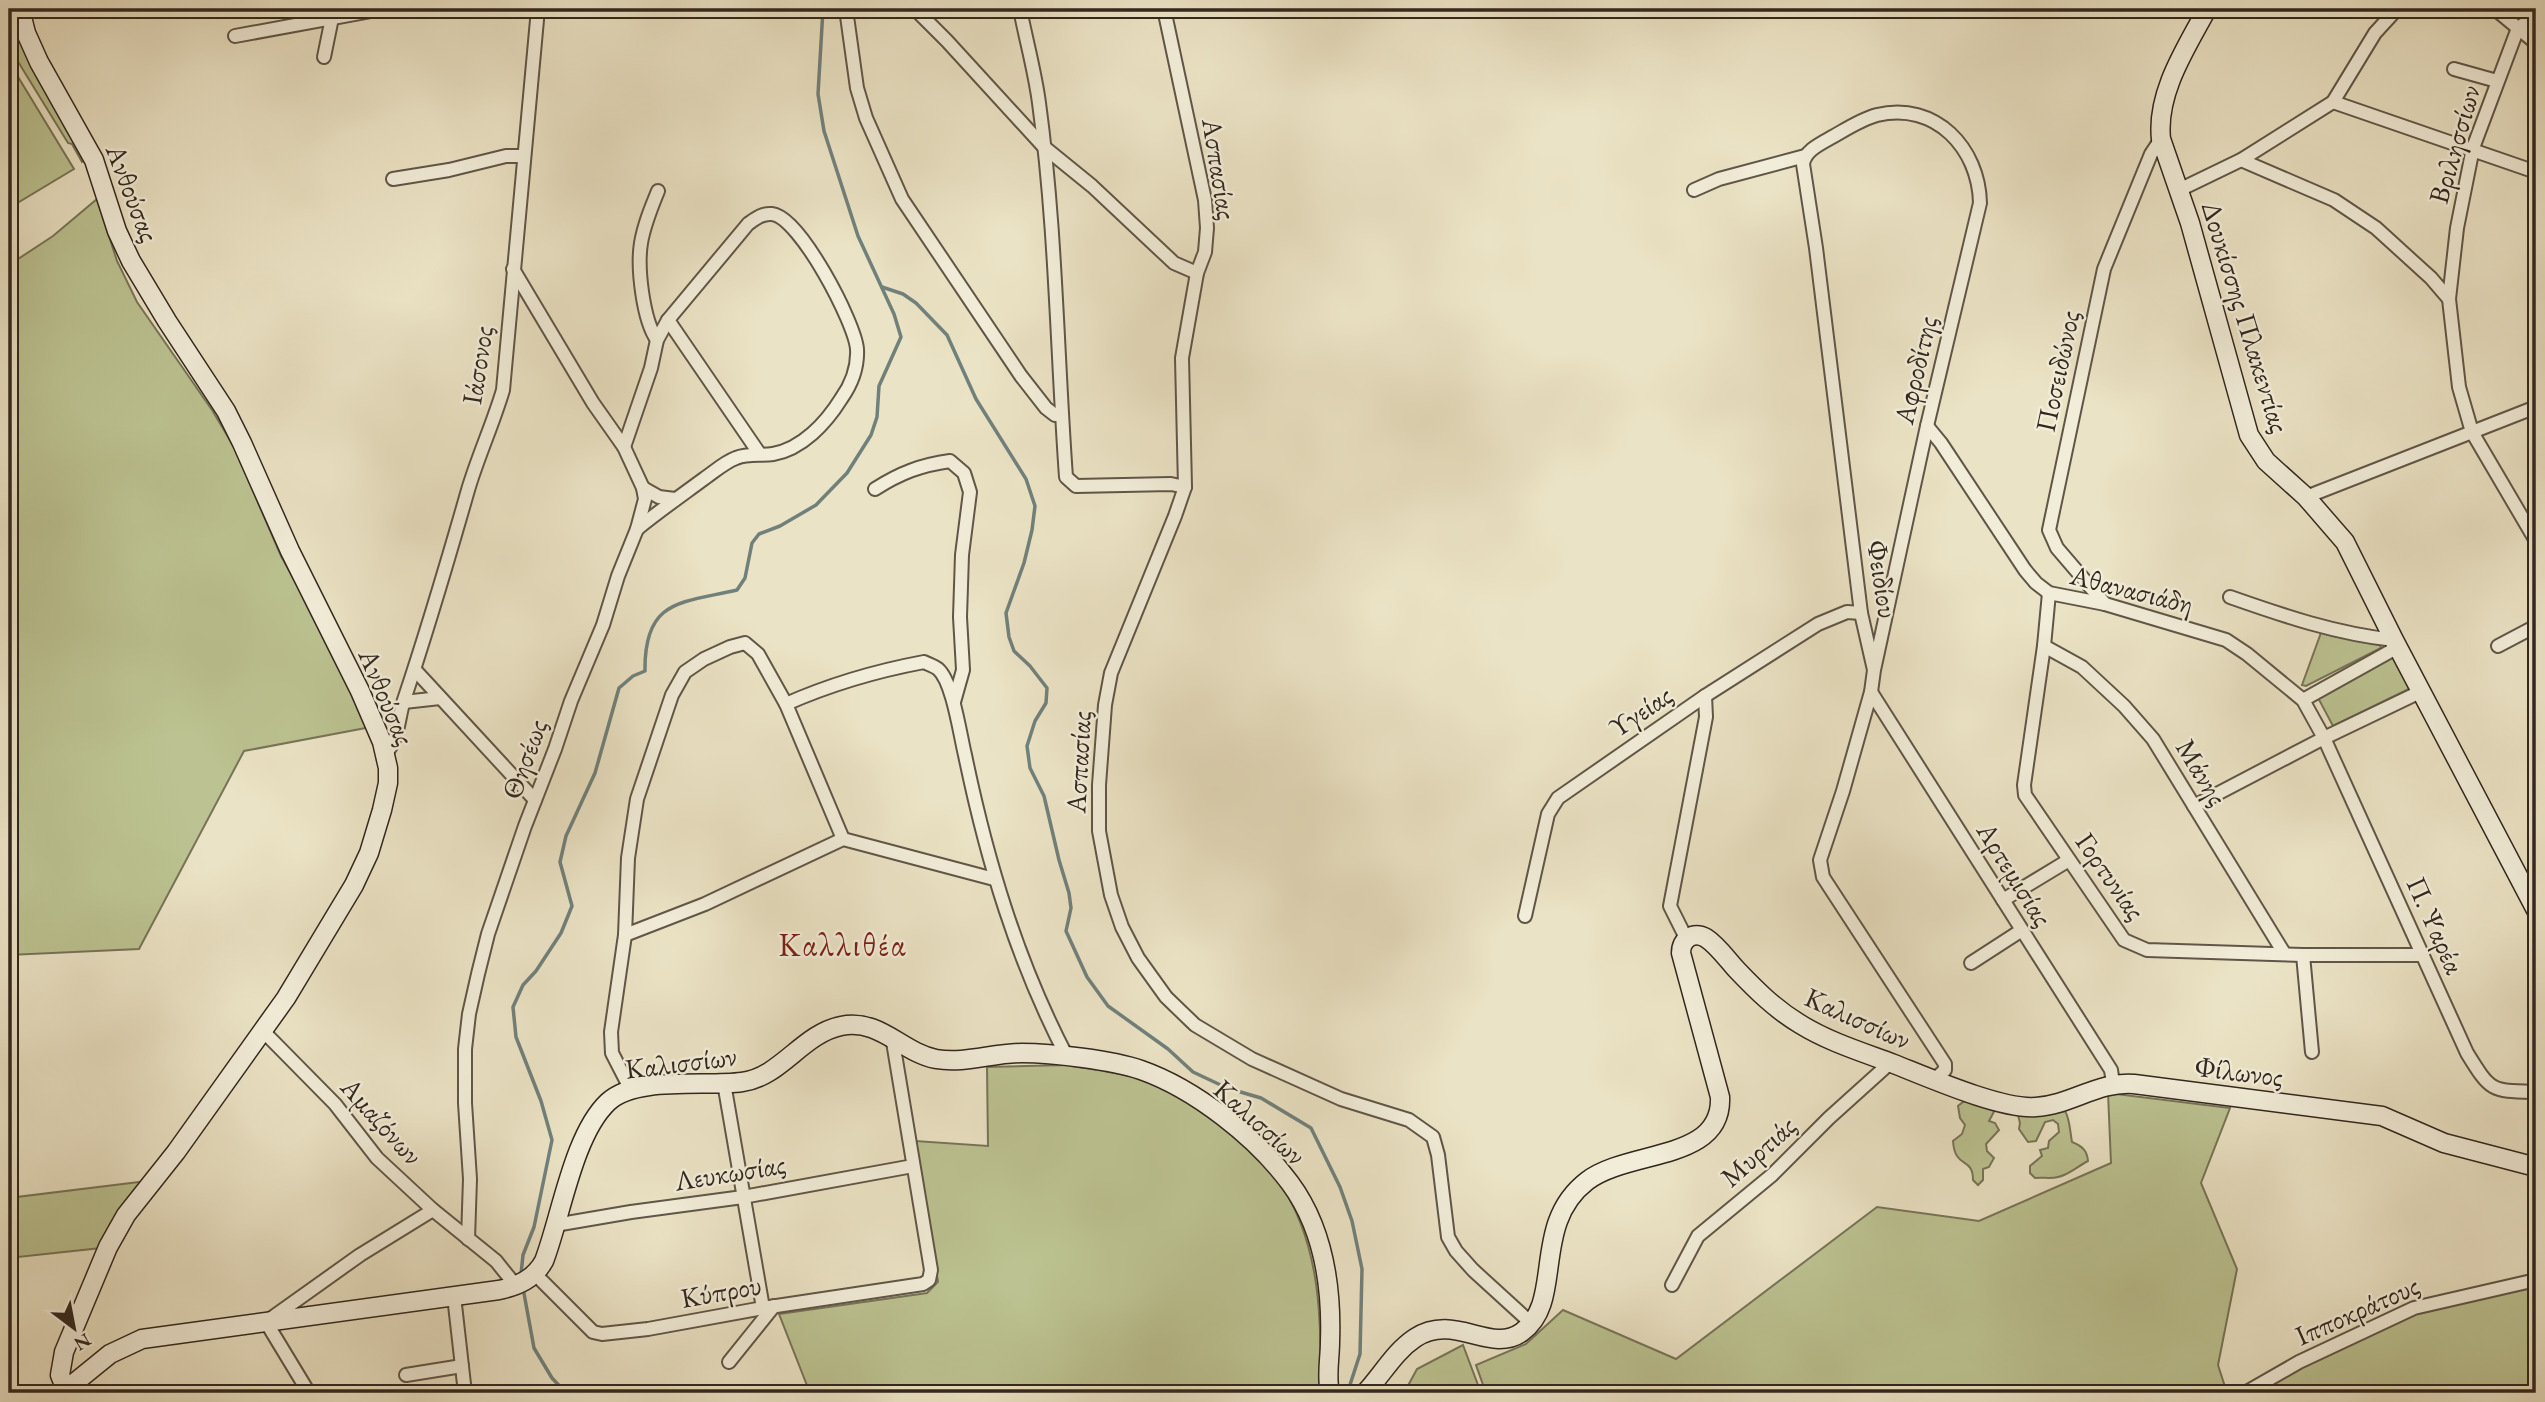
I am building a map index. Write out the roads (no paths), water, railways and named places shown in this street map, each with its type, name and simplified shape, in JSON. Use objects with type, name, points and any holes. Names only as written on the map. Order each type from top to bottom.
[{"type":"main road","name":"Ανθούσας","points":[[20,9],[26,33],[39,62],[94,160],[117,231],[131,261],[232,423],[300,573],[360,691],[388,768],[385,797],[365,864],[311,958],[263,1031],[117,1230],[64,1353],[60,1375],[64,1391]]},
{"type":"main road","name":"Δουκίσσης Πλακεντίας","points":[[2207,9],[2186,47],[2166,94],[2161,110],[2161,139],[2179,190],[2249,435],[2266,461],[2306,497],[2344,542],[2536,910]]},
{"type":"main road","name":"Καλισσίων","points":[[1686,938],[1701,936],[1707,939],[1760,994],[1801,1025],[1839,1044],[1934,1080]]},
{"type":"main road","points":[[1365,1393],[1404,1346],[1423,1333],[1454,1329],[1493,1339],[1509,1339],[1531,1323],[1540,1311],[1544,1295],[1556,1222],[1573,1195],[1586,1182],[1615,1166],[1698,1141],[1708,1133],[1719,1111],[1720,1097],[1681,953],[1682,943],[1686,938]]},
{"type":"main road","name":"Καλισσίων","points":[[535,1274],[546,1258],[575,1164],[597,1116],[612,1099],[631,1090],[748,1081],[764,1074],[818,1035],[835,1027],[863,1025],[892,1036],[920,1054],[940,1059],[960,1060],[1018,1053],[1139,1069],[1189,1093],[1229,1122],[1272,1162],[1289,1182],[1313,1226],[1326,1269],[1330,1317],[1330,1393]]},
{"type":"main road","name":"Φίλωνος","points":[[1934,1080],[1986,1098],[2032,1108],[2113,1083],[2382,1116],[2444,1143],[2536,1167]]},
{"type":"main road","points":[[64,1391],[110,1354],[129,1343],[169,1334],[516,1286],[535,1274]]},
{"type":"street","points":[[235,36],[333,13],[382,9]]},
{"type":"street","name":"Ιάσονος","points":[[385,754],[393,746],[468,488],[503,390],[538,9]]},
{"type":"street","points":[[845,9],[857,88],[866,118],[902,199],[1021,376],[1046,408],[1055,415],[1061,414]]},
{"type":"street","points":[[915,9],[1044,147],[1092,186],[1174,263],[1197,273]]},
{"type":"street","points":[[1020,9],[1039,101],[1044,147],[1056,286],[1066,477],[1076,486],[1171,484],[1185,487]]},
{"type":"street","name":"Ασπασίας","points":[[1164,9],[1205,200],[1207,228],[1205,252],[1197,273],[1182,358],[1185,487],[1111,673],[1105,705],[1099,786],[1099,831],[1111,895],[1122,927],[1152,979],[1195,1026],[1252,1059],[1340,1099],[1409,1120],[1433,1137],[1438,1155],[1448,1237],[1473,1270],[1531,1323]]},
{"type":"street","points":[[2179,190],[2241,160],[2333,102],[2375,33],[2397,9]]},
{"type":"street","points":[[2494,9],[2536,43]]},
{"type":"street","points":[[324,57],[333,13]]},
{"type":"street","points":[[2518,28],[2536,16]]},
{"type":"street","name":"Βριλησσίων","points":[[2518,28],[2473,148],[2457,228],[2449,299],[2459,387],[2472,432],[2536,541]]},
{"type":"street","points":[[2454,69],[2497,81]]},
{"type":"street","points":[[2333,102],[2473,148],[2536,172]]},
{"type":"street","name":"Αφροδίτης","points":[[1805,156],[1818,145],[1854,124],[1877,115],[1910,114],[1946,129],[1959,141],[1975,166],[1980,189],[1980,204],[1927,426],[1874,670]]},
{"type":"street","name":"Ποσειδώνος","points":[[2105,604],[2057,548],[2049,530],[2104,269],[2151,154],[2161,139]]},
{"type":"street","points":[[393,178],[419,176],[506,156],[524,156]]},
{"type":"street","points":[[1695,190],[1719,179],[1805,156]]},
{"type":"street","name":"Φειδίου","points":[[1805,156],[1804,183],[1816,248],[1861,612],[1874,670],[1871,692],[1843,792],[1820,860],[1820,869],[1945,1064],[1945,1070],[1934,1080]]},
{"type":"street","points":[[2241,160],[2334,200],[2376,228],[2449,299]]},
{"type":"street","points":[[657,191],[645,226],[640,263],[646,312],[657,340]]},
{"type":"street","points":[[624,447],[651,368],[657,340],[668,320],[728,247],[758,217],[772,214],[786,220],[816,257],[855,337],[857,351],[853,376],[833,411],[803,442],[772,454],[759,453],[737,457],[675,499],[637,529]]},
{"type":"street","points":[[513,269],[593,403],[624,447],[643,488],[659,497],[675,499]]},
{"type":"street","points":[[668,320],[759,453]]},
{"type":"street","points":[[2306,497],[2536,407]]},
{"type":"street","name":"Αθανασιάδη","points":[[1927,426],[2036,583],[2049,593],[2105,604],[2226,640],[2239,647],[2304,700],[2324,738]]},
{"type":"street","points":[[875,489],[900,473],[926,464],[950,461],[964,473],[970,492],[962,555],[960,617],[963,670],[954,702]]},
{"type":"street","name":"Θησέως","points":[[468,1239],[470,1179],[465,1049],[469,1014],[488,934],[535,800],[637,529],[645,499],[643,488]]},
{"type":"street","name":"Γορτυνίας","points":[[2049,593],[2024,785],[2025,795],[2124,940],[2147,950],[2423,956]]},
{"type":"street","points":[[2230,597],[2291,619],[2396,644]]},
{"type":"street","name":"Υγείας","points":[[1525,916],[1548,814],[1558,798],[1705,696],[1818,624],[1847,612],[1861,612]]},
{"type":"street","points":[[2498,646],[2536,626]]},
{"type":"street","points":[[631,1090],[612,1053],[611,1032],[625,935],[628,858],[637,799],[672,695],[685,672],[704,659],[745,643],[758,654],[786,704],[843,839]]},
{"type":"street","points":[[2304,700],[2396,644]]},
{"type":"street","name":"Μάνης","points":[[2044,646],[2082,667],[2142,724],[2284,953]]},
{"type":"street","points":[[786,704],[838,683],[923,662],[940,671],[954,702],[983,840],[994,879],[1035,992],[1068,1058]]},
{"type":"street","points":[[415,670],[535,800]]},
{"type":"street","points":[[2193,806],[2324,738],[2423,691]]},
{"type":"street","name":"Αρτεμισίας","points":[[1871,692],[2111,1070],[2113,1083]]},
{"type":"street","points":[[1686,938],[1670,906],[1706,717],[1705,696]]},
{"type":"street","points":[[404,702],[440,698]]},
{"type":"street","name":"Π. Ψαρέα","points":[[2324,738],[2467,1053],[2491,1086],[2501,1091],[2536,1092]]},
{"type":"street","points":[[625,935],[705,904],[843,839],[994,879]]},
{"type":"street","points":[[2003,900],[2069,860]]},
{"type":"street","points":[[1971,963],[2022,930]]},
{"type":"street","points":[[2303,955],[2312,1052]]},
{"type":"street","name":"Αμαζόνων","points":[[263,1031],[335,1104],[377,1158],[468,1239]]},
{"type":"street","points":[[892,1036],[913,1166]]},
{"type":"street","name":"Μυρτιάς","points":[[1672,1285],[1698,1236],[1772,1175],[1829,1118],[1890,1063]]},
{"type":"street","points":[[724,1083],[743,1197],[769,1307],[729,1362]]},
{"type":"street","name":"Λευκωσίας","points":[[555,1226],[631,1212],[743,1197],[913,1166]]},
{"type":"street","name":"Κύπρου","points":[[535,1274],[593,1332],[602,1334],[648,1329],[769,1307],[923,1284],[929,1280],[930,1270],[913,1166]]},
{"type":"street","points":[[309,1393],[266,1322],[360,1255],[433,1210]]},
{"type":"street","points":[[468,1239],[496,1261],[516,1286]]},
{"type":"street","name":"Ιπποκράτους","points":[[2245,1393],[2299,1362],[2414,1308],[2536,1280]]},
{"type":"street","points":[[454,1296],[465,1393]]},
{"type":"street","points":[[406,1375],[462,1366]]},
{"type":"waterway","points":[[521,1274],[523,1255],[534,1227],[552,1140],[541,1101],[516,1037],[513,1007],[523,985],[536,971],[561,933],[572,906],[560,862],[566,836],[595,773],[619,688],[633,676],[645,671],[646,647],[651,630],[659,617],[683,602],[737,590],[745,578],[752,543],[759,534],[780,526],[816,505],[847,473],[871,435],[877,417],[879,386],[901,337],[894,314],[858,236],[824,131],[818,94],[823,9]]},
{"type":"waterway","points":[[882,287],[903,294],[916,303],[947,335],[976,399],[1026,479],[1035,506],[1024,563],[1006,613],[1014,651],[1047,688],[1046,703],[1035,721],[1027,746],[1030,768],[1044,796],[1069,893],[1071,908],[1066,931],[1087,977],[1108,1006],[1168,1049],[1193,1072],[1227,1088],[1261,1098],[1311,1128],[1340,1187],[1352,1221],[1362,1269],[1360,1354],[1348,1391]]},
{"type":"waterway","points":[[523,1288],[534,1348],[552,1378],[566,1393]]},
{"type":"district","name":"Καλλιθέα","points":[[843,945]]}]
